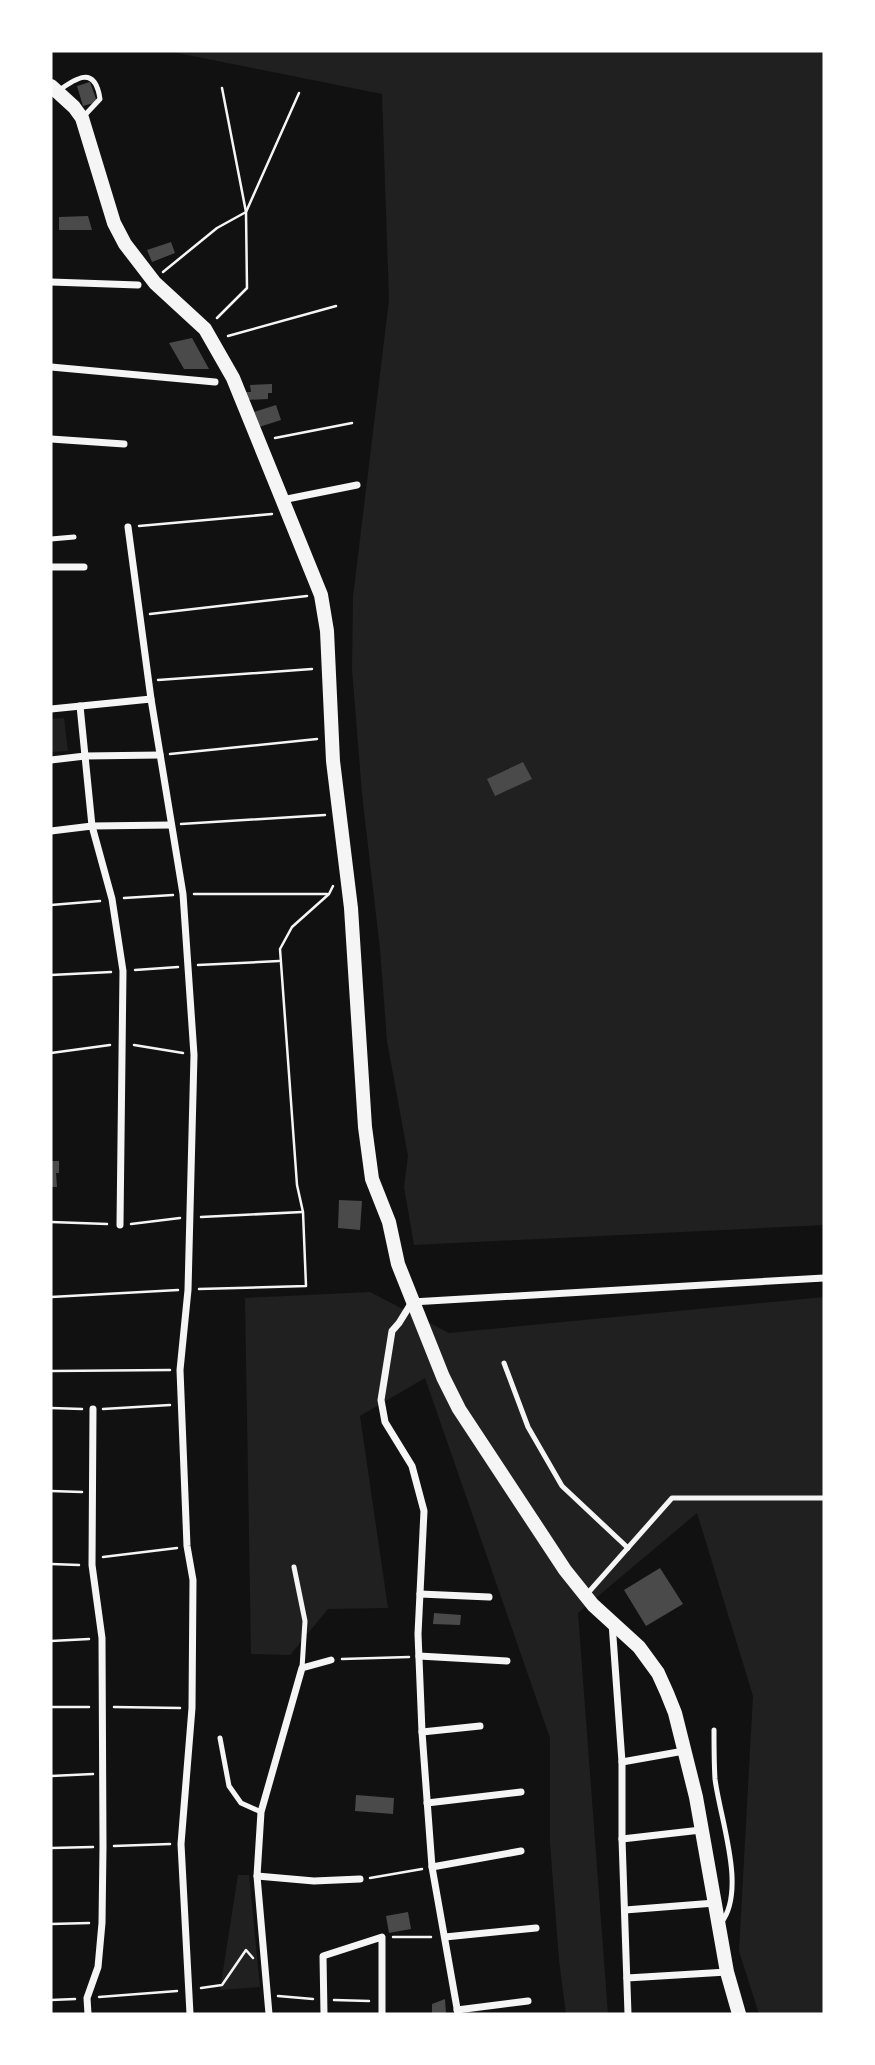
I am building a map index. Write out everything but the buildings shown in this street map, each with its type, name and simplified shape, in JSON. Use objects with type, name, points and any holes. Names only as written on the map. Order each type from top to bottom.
[{"type":"main road","points":[[55,88],[82,118],[114,223],[125,244],[155,283],[208,335],[233,378],[321,595],[327,631],[331,737],[346,861],[365,1128],[372,1179],[389,1222],[398,1264],[412,1302],[458,1409],[565,1570],[585,1596],[639,1647],[658,1673],[675,1713],[702,1830],[727,1972],[739,2014]]},
{"type":"street","points":[[51,282],[138,285]]},
{"type":"street","points":[[51,367],[215,382]]},
{"type":"street","points":[[51,439],[124,443]]},
{"type":"street","points":[[284,507],[357,485]]},
{"type":"street","points":[[128,527],[148,681],[183,894],[194,1055],[188,1290],[180,1370],[187,1546],[193,1580],[192,1708],[181,1844],[190,2014]]},
{"type":"street","points":[[51,566],[84,567]]},
{"type":"street","points":[[51,709],[151,699]]},
{"type":"street","points":[[80,706],[93,827],[113,899],[123,971],[120,1225]]},
{"type":"street","points":[[51,761],[85,756],[160,755]]},
{"type":"street","points":[[51,831],[171,825]]},
{"type":"street","points":[[528,2001],[457,2012],[432,1867],[422,1732],[418,1634],[424,1511],[412,1466],[385,1422],[381,1400],[392,1331],[400,1324],[412,1302],[824,1278]]},
{"type":"street","points":[[88,2014],[87,1998],[98,1967],[102,1923],[102,1638],[92,1562],[93,1409]]},
{"type":"street","points":[[420,1594],[489,1597]]},
{"type":"street","points":[[611,1620],[622,1762],[628,2014]]},
{"type":"street","points":[[419,1656],[507,1661]]},
{"type":"street","points":[[269,2014],[257,1876],[261,1812],[302,1668],[331,1660]]},
{"type":"street","points":[[422,1732],[480,1726]]},
{"type":"street","points":[[622,1762],[684,1751]]},
{"type":"street","points":[[427,1803],[521,1792]]},
{"type":"street","points":[[622,1839],[702,1830]]},
{"type":"street","points":[[432,1867],[521,1851]]},
{"type":"street","points":[[257,1876],[314,1881],[360,1880]]},
{"type":"street","points":[[625,1910],[715,1903]]},
{"type":"street","points":[[445,1937],[536,1928]]},
{"type":"street","points":[[324,2014],[323,1956],[382,1937],[382,2014]]},
{"type":"street","points":[[627,1979],[727,1972]]},
{"type":"lane","points":[[55,88],[79,76],[91,79],[100,99],[82,118]]},
{"type":"lane","points":[[51,539],[74,537]]},
{"type":"lane","points":[[504,1363],[528,1427],[562,1486],[628,1548]]},
{"type":"lane","points":[[585,1596],[672,1498],[824,1498]]},
{"type":"lane","points":[[294,1567],[305,1622],[302,1668]]},
{"type":"lane","points":[[714,1730],[715,1778],[733,1885],[731,1904],[719,1925]]},
{"type":"lane","points":[[220,1738],[229,1786],[242,1803],[261,1812]]},
{"type":"path","points":[[208,335],[247,288],[246,212],[222,88]]},
{"type":"path","points":[[155,283],[162,273],[217,228],[246,212],[299,93]]},
{"type":"path","points":[[208,335],[336,306]]},
{"type":"path","points":[[258,441],[352,423]]},
{"type":"path","points":[[128,527],[284,507]]},
{"type":"path","points":[[140,615],[321,595]]},
{"type":"path","points":[[148,681],[330,668]]},
{"type":"path","points":[[160,755],[331,737]]},
{"type":"path","points":[[171,825],[339,814]]},
{"type":"path","points":[[306,1286],[303,1212],[297,1185],[279,949],[292,927],[328,894],[346,861]]},
{"type":"path","points":[[183,894],[328,894]]},
{"type":"path","points":[[51,975],[279,961]]},
{"type":"path","points":[[51,1371],[180,1370]]},
{"type":"path","points":[[51,1408],[183,1405]]},
{"type":"path","points":[[51,1491],[93,1492]]},
{"type":"path","points":[[51,1564],[92,1562],[187,1546]]},
{"type":"path","points":[[51,1641],[102,1638]]},
{"type":"path","points":[[331,1660],[419,1656]]},
{"type":"path","points":[[51,1707],[192,1708]]},
{"type":"path","points":[[51,1776],[103,1774]]},
{"type":"path","points":[[360,1880],[432,1867]]},
{"type":"path","points":[[51,1924],[102,1923]]},
{"type":"path","points":[[382,1937],[445,1937]]},
{"type":"path","points":[[51,2000],[222,1985],[246,1950],[266,1971]]},
{"type":"shaded area","points":[[168,51],[824,51],[824,1225],[414,1245],[404,1187],[408,1156],[387,1041],[352,669],[353,597],[389,300],[382,94]]},
{"type":"shaded area","points":[[64,718],[68,751],[51,752],[51,719]]},
{"type":"shaded area","points":[[370,1292],[449,1333],[824,1297],[824,2014],[759,2014],[739,1951],[753,1696],[697,1513],[578,1613],[608,2014],[566,2014],[550,1843],[550,1738],[425,1378],[360,1416],[388,1608],[328,1609],[290,1655],[251,1654],[245,1298]]},
{"type":"shaded area","points":[[238,1875],[249,1875],[260,1987],[220,1990]]}]
